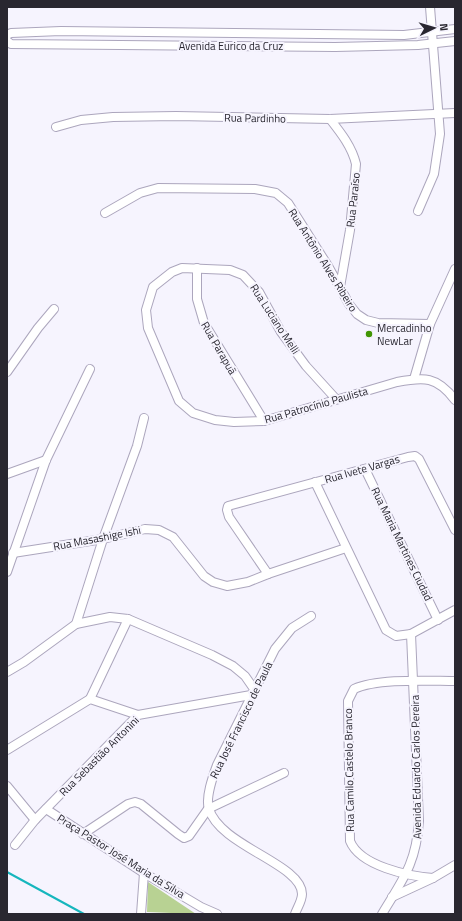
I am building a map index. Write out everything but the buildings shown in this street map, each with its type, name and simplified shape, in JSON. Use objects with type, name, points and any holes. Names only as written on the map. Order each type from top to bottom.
[{"type":"street","points":[[418,211],[434,174],[440,134],[440,115],[430,7]]},
{"type":"street","name":"Avenida Eurico da Cruz","points":[[7,35],[11,33],[61,31],[404,35],[455,29]]},
{"type":"street","points":[[216,33],[216,46]]},
{"type":"street","name":"Avenida Eurico da Cruz","points":[[7,41],[11,44],[346,47],[434,44],[455,41]]},
{"type":"street","name":"Rua Pardinho","points":[[56,127],[81,120],[113,117],[192,116],[330,119],[455,114]]},
{"type":"street","name":"Rua Paraíso","points":[[330,119],[354,155],[356,164],[350,230],[340,287]]},
{"type":"street","name":"Rua Antônio Alves Ribeiro","points":[[105,213],[140,193],[158,188],[255,189],[276,193],[288,203],[340,287],[348,304],[357,314],[366,320],[378,323],[430,324]]},
{"type":"street","name":"Rua Patrocínio Paulista","points":[[197,268],[182,268],[161,279],[153,287],[146,310],[148,328],[179,401],[193,413],[215,420],[242,423],[264,421],[336,399],[414,379],[433,380],[448,390],[455,400]]},
{"type":"street","name":"Rua Luciano Melli","points":[[197,268],[230,270],[243,275],[250,280],[259,292],[281,332],[306,366],[336,399]]},
{"type":"street","name":"Rua Parapuã","points":[[197,268],[196,299],[204,322],[264,421]]},
{"type":"street","points":[[414,379],[430,324],[455,269]]},
{"type":"street","points":[[7,372],[38,328],[54,309]]},
{"type":"street","points":[[7,572],[46,460],[90,369]]},
{"type":"street","points":[[76,624],[103,539],[138,446],[144,418]]},
{"type":"street","name":"Rua Ivete Vargas","points":[[268,574],[229,517],[227,510],[228,506],[408,457],[415,456],[427,474],[455,530]]},
{"type":"street","points":[[7,474],[46,460]]},
{"type":"street","name":"Rua Maria Martines Ciudad","points":[[365,469],[438,620]]},
{"type":"street","points":[[315,482],[386,630],[396,636],[411,634],[455,610]]},
{"type":"street","name":"Rua Masashige Ishi","points":[[13,553],[103,539],[145,529],[159,530],[173,537],[183,548],[196,568],[214,582],[227,586],[236,585],[346,548]]},
{"type":"street","name":"Rua José Francisco de Paula","points":[[208,809],[211,781],[217,765],[253,692],[285,635],[292,628],[311,616]]},
{"type":"street","points":[[7,672],[24,662],[76,624],[110,617],[128,619],[212,655],[233,666],[245,676],[253,692]]},
{"type":"street","points":[[7,750],[90,700],[128,619]]},
{"type":"street","name":"Avenida Eduardo Carlos Pereira","points":[[382,914],[412,863],[417,844],[419,821],[411,634]]},
{"type":"street","name":"Rua Camilo Castelo Branco","points":[[433,878],[406,874],[366,859],[353,849],[350,841],[348,701],[354,689],[360,687],[414,681],[455,681]]},
{"type":"street","name":"Rua Sebastião Antonini","points":[[15,846],[34,820],[138,715],[253,692]]},
{"type":"street","points":[[90,700],[138,715]]},
{"type":"street","points":[[83,834],[128,804],[135,802],[141,804],[184,838],[189,836],[196,829],[208,809],[284,773]]},
{"type":"street","points":[[7,786],[34,820]]},
{"type":"street","name":"Praça Pastor José Maria da Silva","points":[[46,809],[144,873],[202,907],[217,914]]},
{"type":"street","points":[[208,809],[215,821],[227,835],[274,864],[297,881],[302,894],[295,914]]},
{"type":"street","points":[[392,897],[433,878],[455,865]]},
{"type":"street","points":[[140,914],[144,873]]},
{"type":"green space","points":[[148,882],[196,914],[147,912]]},
{"type":"waterway","points":[[7,872],[84,914]]},
{"type":"place","name":"Mercadinho NewLar","points":[[369,334]]}]
